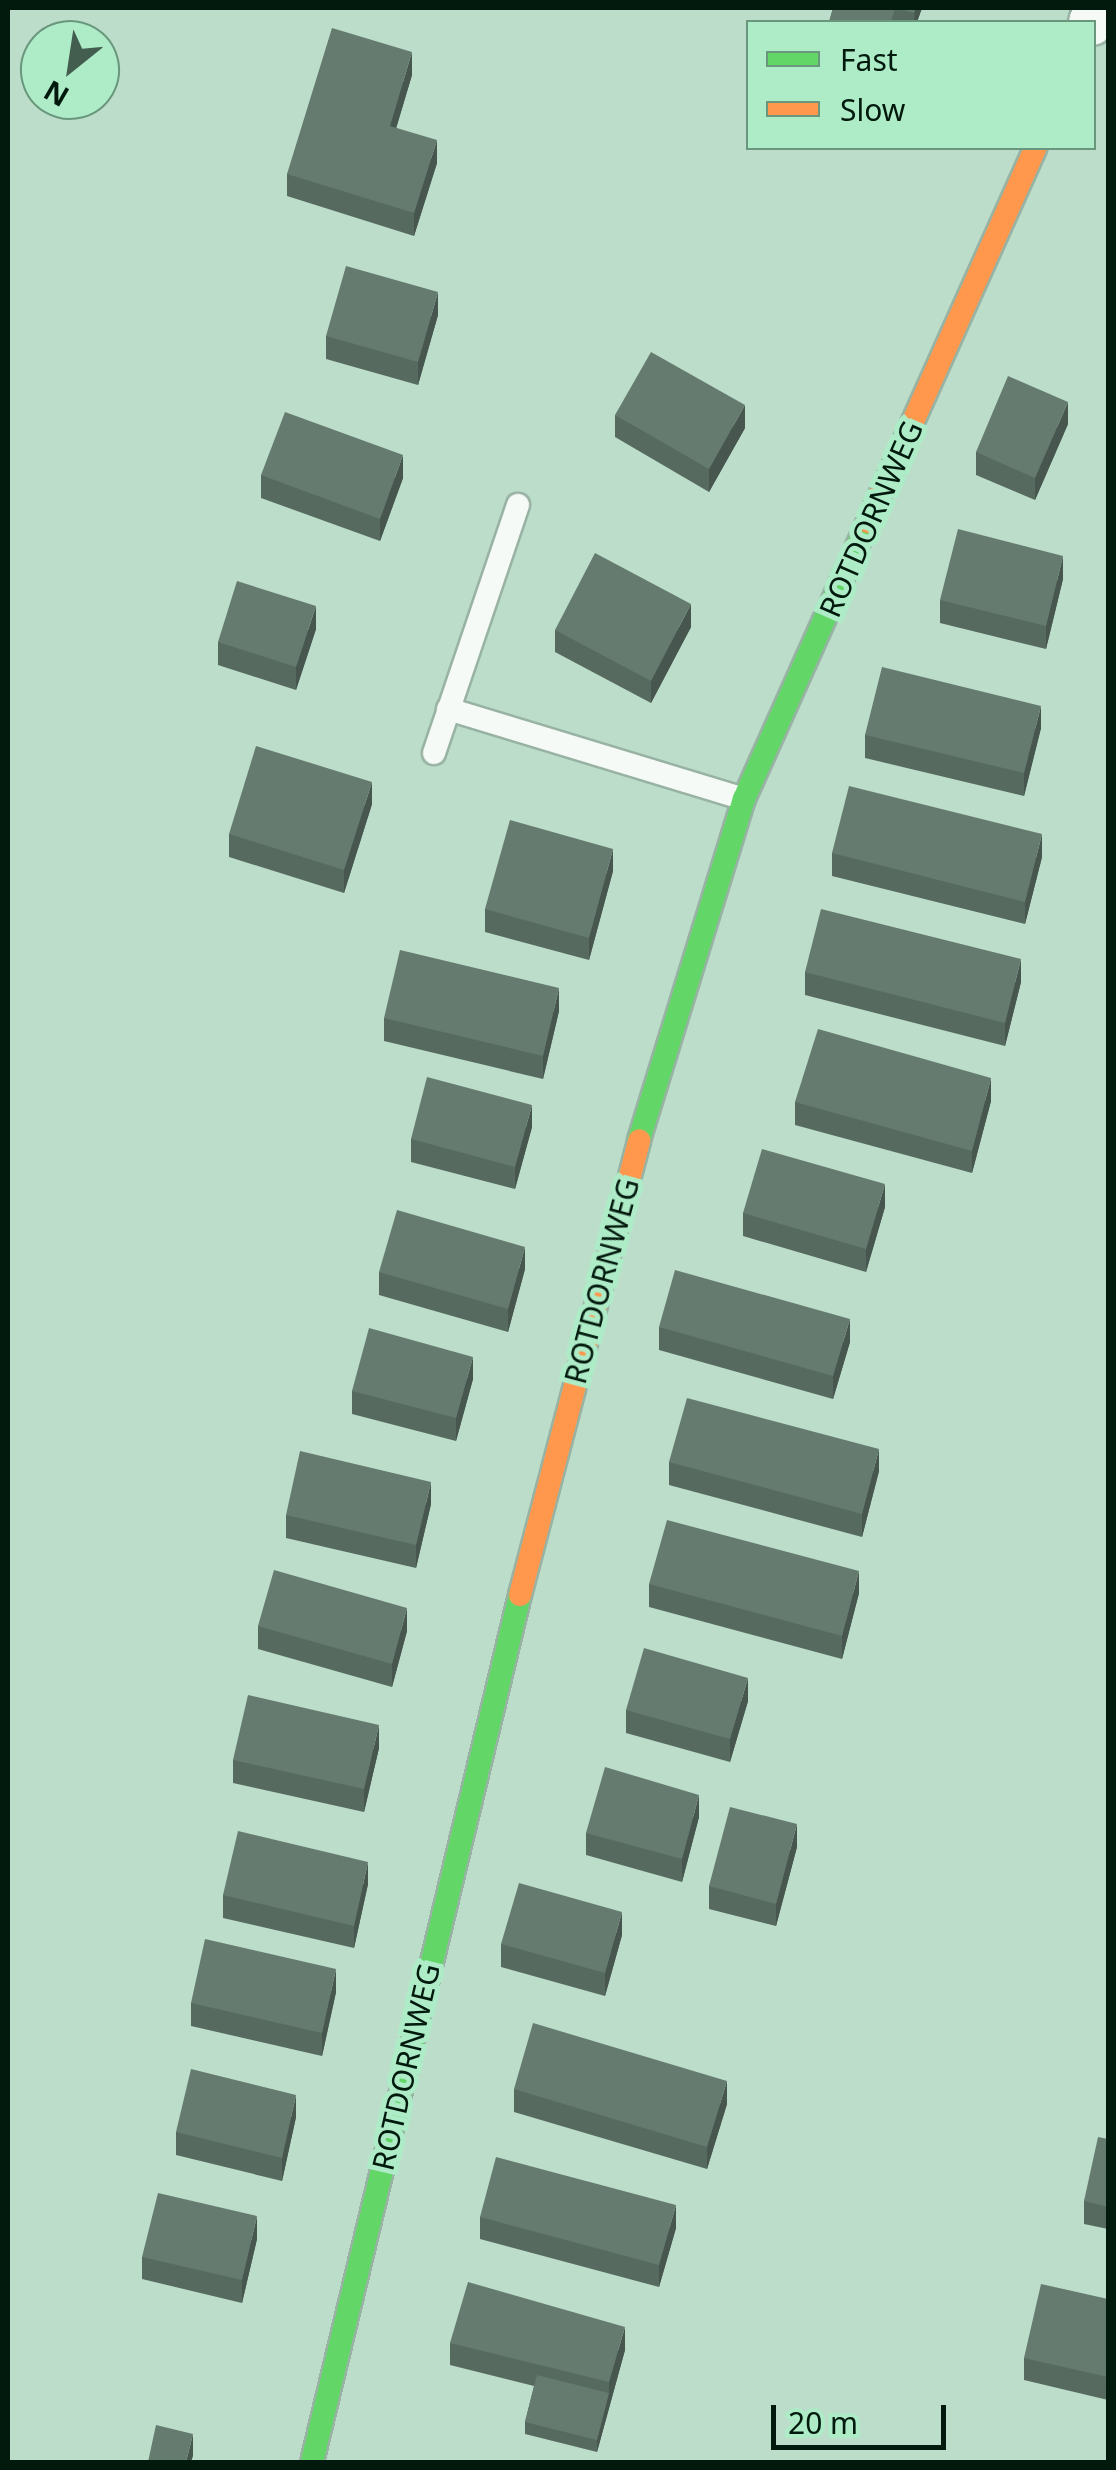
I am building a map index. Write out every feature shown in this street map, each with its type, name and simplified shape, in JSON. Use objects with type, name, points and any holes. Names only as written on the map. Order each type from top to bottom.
[{"type":"street","name":"ROTDORNWEG","points":[[312,2462],[544,1500],[641,1134],[744,799],[1034,150]]},
{"type":"lane","points":[[434,753],[518,505]]},
{"type":"lane","points":[[448,709],[744,799]]},
{"type":"building","points":[[833,8],[895,8],[892,20],[830,20]]},
{"type":"building","points":[[332,28],[412,52],[390,126],[437,140],[414,213],[287,174]]},
{"type":"building","points":[[346,266],[438,292],[418,362],[326,336]]},
{"type":"building","points":[[651,352],[745,405],[709,469],[615,415]]},
{"type":"building","points":[[1008,376],[1068,402],[1035,478],[976,452]]},
{"type":"building","points":[[285,412],[403,455],[380,519],[261,475]]},
{"type":"building","points":[[958,529],[1063,556],[1046,626],[940,600]]},
{"type":"building","points":[[595,553],[691,604],[651,681],[555,630]]},
{"type":"building","points":[[237,581],[316,606],[296,667],[218,642]]},
{"type":"building","points":[[882,667],[1041,706],[1024,773],[865,735]]},
{"type":"building","points":[[256,746],[372,782],[344,870],[229,834]]},
{"type":"building","points":[[849,786],[1042,834],[1025,902],[832,853]]},
{"type":"building","points":[[510,820],[613,849],[589,938],[485,909]]},
{"type":"building","points":[[821,909],[1021,959],[1005,1023],[805,972]]},
{"type":"building","points":[[400,950],[559,988],[543,1056],[384,1018]]},
{"type":"building","points":[[818,1029],[991,1078],[972,1151],[795,1102]]},
{"type":"building","points":[[427,1077],[532,1105],[515,1167],[411,1139]]},
{"type":"building","points":[[762,1149],[885,1184],[866,1249],[743,1213]]},
{"type":"building","points":[[397,1210],[525,1247],[508,1309],[379,1272]]},
{"type":"building","points":[[675,1270],[850,1319],[833,1376],[659,1327]]},
{"type":"building","points":[[369,1328],[473,1357],[456,1418],[352,1391]]},
{"type":"building","points":[[687,1398],[879,1449],[862,1514],[669,1462]]},
{"type":"building","points":[[300,1451],[431,1482],[416,1545],[286,1515]]},
{"type":"building","points":[[667,1520],[859,1571],[842,1636],[649,1584]]},
{"type":"building","points":[[274,1570],[407,1608],[392,1664],[258,1626]]},
{"type":"building","points":[[644,1648],[748,1678],[730,1739],[626,1710]]},
{"type":"building","points":[[248,1695],[379,1725],[364,1789],[233,1760]]},
{"type":"building","points":[[605,1767],[699,1795],[682,1859],[586,1833]]},
{"type":"building","points":[[730,1807],[797,1824],[776,1904],[709,1886]]},
{"type":"building","points":[[238,1831],[368,1862],[354,1926],[223,1895]]},
{"type":"building","points":[[519,1883],[622,1912],[605,1973],[501,1944]]},
{"type":"building","points":[[205,1939],[336,1969],[322,2033],[191,2003]]},
{"type":"building","points":[[533,2023],[727,2081],[707,2147],[514,2089]]},
{"type":"building","points":[[191,2069],[296,2095],[282,2158],[176,2132]]},
{"type":"building","points":[[1098,2137],[1108,2139],[1108,2207],[1084,2201]]},
{"type":"building","points":[[496,2157],[676,2205],[659,2265],[480,2217]]},
{"type":"building","points":[[158,2193],[257,2216],[242,2280],[142,2257]]},
{"type":"building","points":[[468,2282],[625,2327],[609,2382],[450,2343]]},
{"type":"building","points":[[1041,2284],[1108,2299],[1108,2377],[1024,2358]]},
{"type":"building","points":[[537,2375],[609,2393],[597,2440],[525,2422]]},
{"type":"building","points":[[156,2425],[193,2434],[186,2462],[148,2462]]},
{"type":"traffic: fast","points":[[639,1140],[744,799],[868,522]]},
{"type":"traffic: fast","points":[[312,2462],[520,1595]]},
{"type":"traffic: slow","points":[[868,522],[1034,150]]},
{"type":"traffic: slow","points":[[520,1595],[639,1140]]}]
